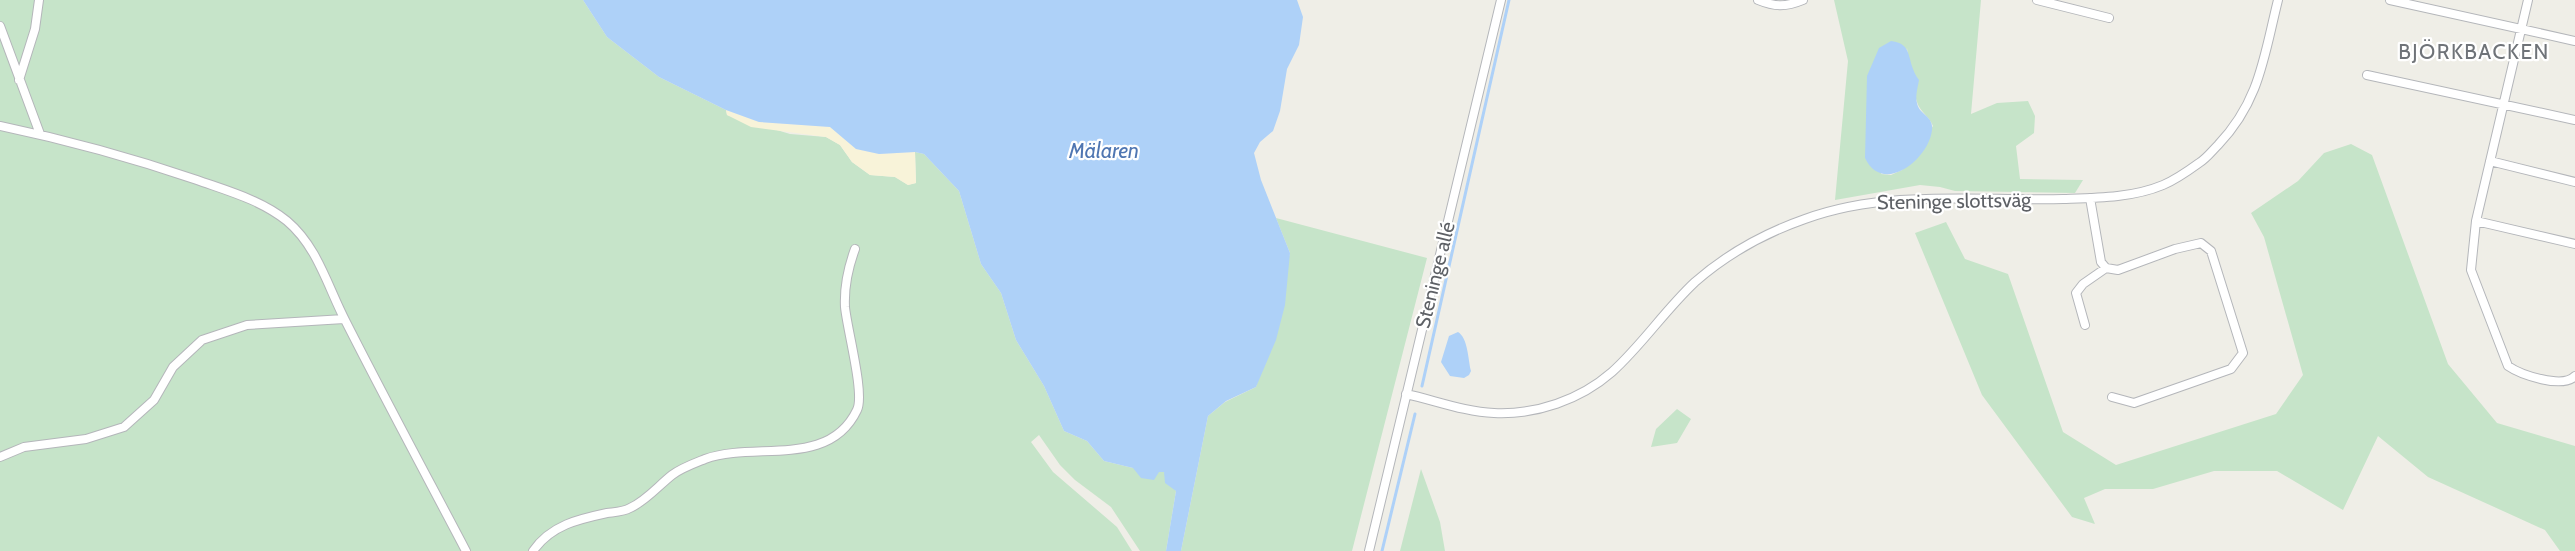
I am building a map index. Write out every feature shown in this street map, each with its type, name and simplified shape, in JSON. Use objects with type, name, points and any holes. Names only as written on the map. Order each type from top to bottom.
[{"type":"street","points":[[19,80],[35,29],[39,0]]},
{"type":"street","name":"Steninge allé","points":[[1369,551],[1501,0]]},
{"type":"street","points":[[1758,0],[1770,5],[1786,6],[1803,0]]},
{"type":"street","points":[[2037,0],[2109,18]]},
{"type":"street","name":"Steninge slottsväg","points":[[1406,394],[1493,413],[1535,411],[1580,394],[1612,372],[1695,282],[1726,258],[1775,230],[1819,214],[1864,204],[1920,198],[2090,198],[2122,195],[2162,185],[2202,162],[2231,130],[2250,102],[2261,72],[2278,0]]},
{"type":"street","points":[[2390,0],[2575,41]]},
{"type":"street","points":[[2528,0],[2476,221],[2471,270],[2508,366],[2520,374],[2562,382],[2571,380],[2575,376]]},
{"type":"street","points":[[0,26],[40,134]]},
{"type":"street","points":[[2367,75],[2575,120]]},
{"type":"street","points":[[0,126],[135,159],[240,195],[287,222],[303,238],[316,257],[344,319],[466,551]]},
{"type":"street","points":[[2490,161],[2575,182]]},
{"type":"street","points":[[2090,198],[2101,262],[2106,268],[2118,270],[2175,249],[2201,243],[2211,251],[2243,353],[2231,369],[2134,403],[2112,397]]},
{"type":"street","points":[[2476,221],[2575,244]]},
{"type":"street","points":[[533,551],[539,543],[564,524],[628,509],[650,496],[674,473],[706,458],[750,452],[801,450],[827,441],[843,428],[858,409],[860,387],[851,350],[845,307],[845,287],[855,249]]},
{"type":"street","points":[[2085,325],[2076,293],[2083,284],[2106,268]]},
{"type":"street","points":[[0,457],[24,447],[86,438],[124,427],[154,400],[173,367],[202,340],[247,326],[344,319]]},
{"type":"green space","points":[[0,0],[583,0],[607,37],[659,77],[726,110],[727,115],[790,134],[826,137],[840,145],[852,162],[870,175],[895,177],[908,185],[916,183],[915,152],[924,154],[959,191],[981,264],[1001,293],[1016,340],[1044,386],[1064,431],[1087,441],[1104,461],[1164,472],[1176,491],[1166,551],[1140,551],[1111,507],[1075,480],[1060,465],[1039,435],[1031,442],[1053,472],[1117,527],[1132,551],[0,551]]},
{"type":"green space","points":[[1834,0],[1981,0],[1971,114],[1997,103],[2028,101],[2035,116],[2034,133],[2016,146],[2020,179],[2083,180],[2075,193],[1955,191],[1920,185],[1835,200],[1848,61]],"holes":[[[1907,48],[1917,102],[1933,126],[1902,170],[1891,175],[1881,174]]]},
{"type":"green space","points":[[2351,144],[2372,155],[2448,364],[2497,423],[2575,446],[2575,551],[2560,551],[2545,530],[2428,477],[2378,436],[2343,510],[2277,471],[2214,471],[2153,489],[2105,489],[2084,498],[2095,524],[2072,517],[1982,395],[1915,233],[1946,222],[1965,259],[2008,274],[2063,432],[2116,465],[2276,414],[2303,375],[2264,237],[2251,213],[2298,181],[2324,153]]},
{"type":"green space","points":[[1276,218],[1427,258],[1352,551],[1181,551],[1208,416],[1225,402],[1256,387],[1290,253]]},
{"type":"green space","points":[[1677,409],[1691,419],[1677,443],[1651,447],[1656,429]]},
{"type":"green space","points":[[1421,469],[1440,522],[1445,551],[1400,551]]},
{"type":"sand","points":[[726,110],[759,122],[830,127],[856,149],[879,154],[915,152],[916,183],[908,185],[895,177],[870,175],[852,162],[840,145],[826,137],[751,127],[727,115]]},
{"type":"water","name":"Mälaren","points":[[583,0],[1297,0],[1303,17],[1299,45],[1287,69],[1280,111],[1273,131],[1260,142],[1254,153],[1261,180],[1290,253],[1285,305],[1276,340],[1256,387],[1226,401],[1208,416],[1181,551],[1166,551],[1176,491],[1165,483],[1164,472],[1159,472],[1154,480],[1141,478],[1133,468],[1104,461],[1087,441],[1064,431],[1044,386],[1016,340],[1001,293],[981,264],[959,191],[924,154],[915,152],[879,154],[856,149],[830,127],[759,122],[726,110],[659,77],[607,37]]},
{"type":"water","points":[[1891,41],[1899,43],[1907,50],[1919,80],[1916,95],[1918,107],[1929,118],[1932,130],[1923,152],[1914,162],[1904,169],[1883,174],[1873,169],[1865,158],[1867,76],[1879,48]]},
{"type":"water","points":[[1458,332],[1466,344],[1471,371],[1464,378],[1450,376],[1441,362],[1449,336]]},
{"type":"waterway","points":[[1422,386],[1509,0]]},
{"type":"waterway","points":[[1382,551],[1415,414]]},
{"type":"district","name":"BJÖRKBACKEN","points":[[2474,52]]}]
